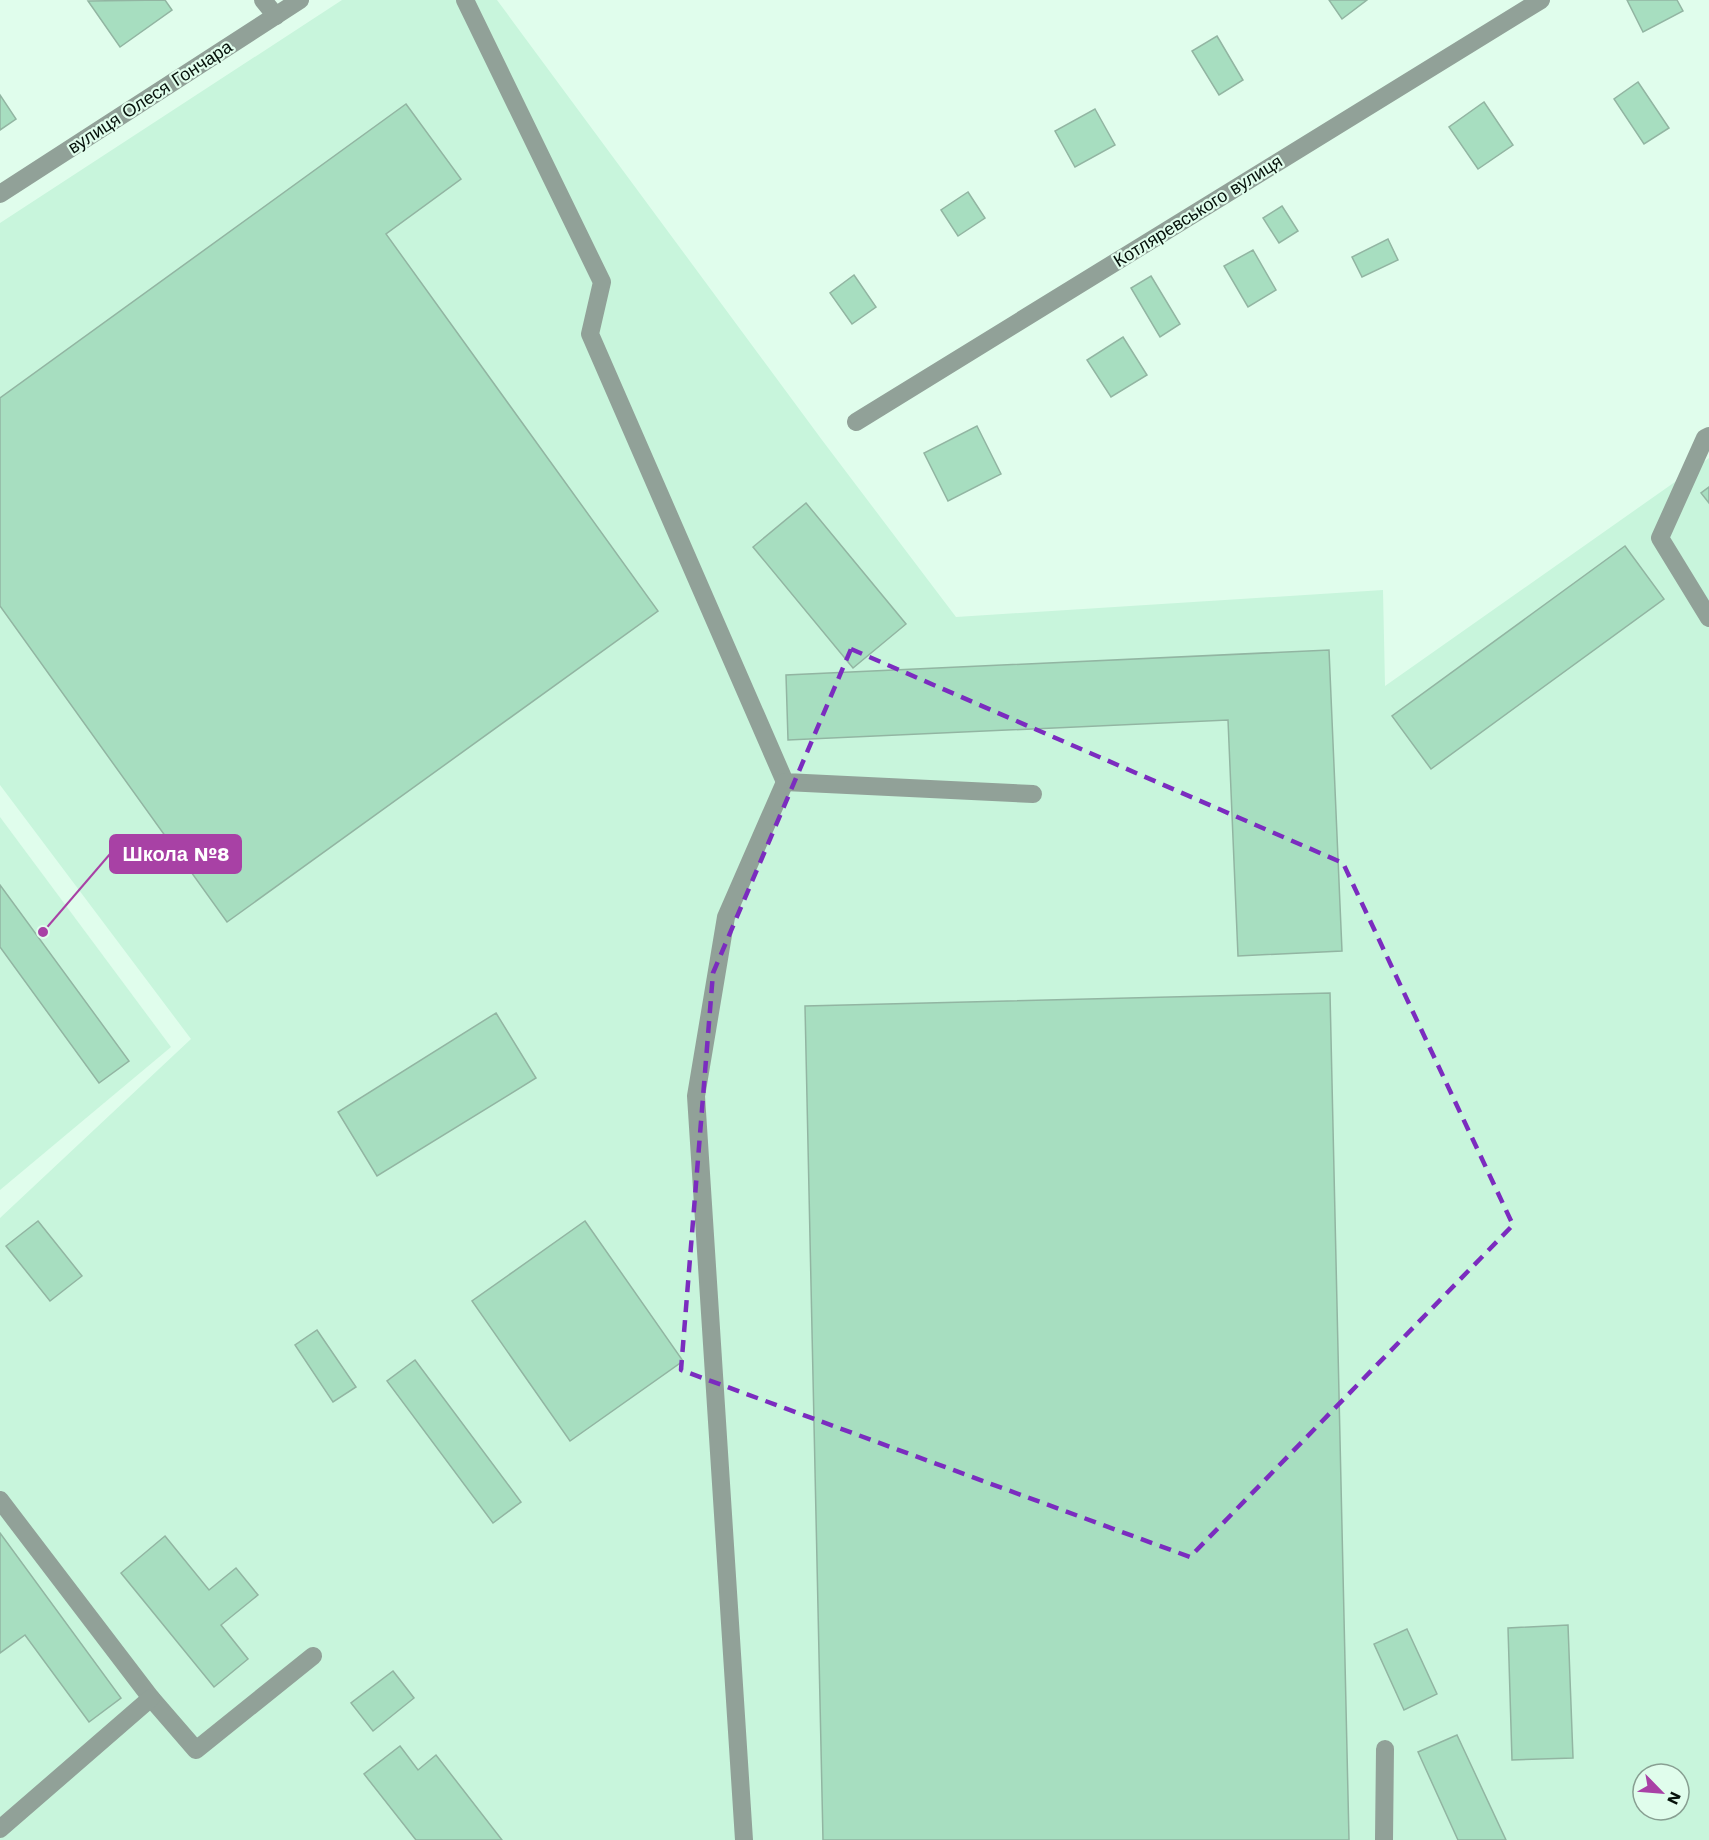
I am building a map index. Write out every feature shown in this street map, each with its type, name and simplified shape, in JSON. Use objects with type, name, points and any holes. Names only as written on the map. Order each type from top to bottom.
[{"type":"street","points":[[263,0],[276,16]]},
{"type":"street","name":"вулиця Олеся Гончара","points":[[0,194],[300,0]]},
{"type":"street","points":[[465,0],[602,282],[590,334],[786,782],[726,917],[696,1096],[744,1840]]},
{"type":"street","name":"Котляревського вулиця","points":[[856,422],[1541,0]]},
{"type":"street","points":[[1709,436],[1705,438],[1660,538],[1709,618]]},
{"type":"street","points":[[786,782],[1033,794]]},
{"type":"street","points":[[0,1500],[151,1698],[196,1750],[313,1656]]},
{"type":"street","points":[[0,1829],[151,1698]]},
{"type":"street","points":[[1384,1840],[1385,1749]]},
{"type":"highlighted area","points":[[851,649],[1343,863],[1513,1225],[1190,1557],[681,1370],[713,973]]},
{"type":"shaded area","points":[[342,0],[497,0],[822,440],[956,617],[1383,590],[1385,686],[1709,458],[1709,1840],[0,1840],[0,1218],[191,1039],[0,785],[0,223]]},
{"type":"shaded area","points":[[0,817],[171,1047],[0,1190]]},
{"type":"building","points":[[165,0],[172,10],[120,47],[88,1]]},
{"type":"building","points":[[1329,0],[1367,0],[1342,19]]},
{"type":"building","points":[[1627,0],[1677,0],[1683,11],[1643,32]]},
{"type":"building","points":[[1217,36],[1243,80],[1219,95],[1192,51]]},
{"type":"building","points":[[1638,82],[1669,128],[1644,144],[1614,99]]},
{"type":"building","points":[[0,95],[16,119],[0,130]]},
{"type":"building","points":[[1484,102],[1513,145],[1478,169],[1449,127]]},
{"type":"building","points":[[406,104],[461,179],[386,234],[658,611],[227,922],[0,606],[0,398]]},
{"type":"building","points":[[1095,109],[1115,145],[1075,167],[1055,131]]},
{"type":"building","points":[[968,192],[985,218],[958,236],[941,210]]},
{"type":"building","points":[[1282,206],[1298,231],[1279,243],[1263,218]]},
{"type":"building","points":[[1388,239],[1398,260],[1362,277],[1352,257]]},
{"type":"building","points":[[1253,250],[1276,290],[1248,307],[1224,266]]},
{"type":"building","points":[[854,275],[876,307],[852,324],[830,293]]},
{"type":"building","points":[[1151,276],[1180,324],[1160,337],[1131,288]]},
{"type":"building","points":[[1123,337],[1147,375],[1111,397],[1087,360]]},
{"type":"building","points":[[977,426],[1001,474],[948,501],[924,453]]},
{"type":"building","points":[[1709,487],[1709,503],[1701,493]]},
{"type":"building","points":[[806,503],[906,624],[853,668],[753,547]]},
{"type":"building","points":[[1625,546],[1664,599],[1431,769],[1392,716]]},
{"type":"building","points":[[1329,650],[1342,951],[1238,956],[1228,720],[788,740],[786,675]]},
{"type":"building","points":[[0,885],[129,1061],[99,1083],[0,947]]},
{"type":"building","points":[[1330,993],[1349,1840],[823,1840],[805,1006]]},
{"type":"building","points":[[496,1013],[536,1078],[377,1176],[338,1112]]},
{"type":"building","points":[[38,1221],[82,1276],[50,1301],[6,1246]]},
{"type":"building","points":[[585,1221],[683,1361],[570,1441],[472,1301]]},
{"type":"building","points":[[317,1330],[356,1387],[333,1402],[295,1345]]},
{"type":"building","points":[[415,1360],[521,1502],[493,1523],[387,1381]]},
{"type":"building","points":[[0,1533],[121,1698],[89,1722],[25,1635],[0,1653]]},
{"type":"building","points":[[165,1536],[209,1590],[236,1568],[258,1595],[221,1625],[248,1659],[214,1687],[121,1573]]},
{"type":"building","points":[[1568,1625],[1573,1758],[1512,1760],[1508,1628]]},
{"type":"building","points":[[1407,1629],[1437,1694],[1404,1710],[1374,1644]]},
{"type":"building","points":[[393,1671],[414,1698],[373,1731],[351,1703]]},
{"type":"building","points":[[1457,1735],[1506,1840],[1458,1840],[1418,1752]]},
{"type":"building","points":[[400,1746],[418,1770],[436,1755],[502,1840],[416,1840],[364,1774]]},
{"type":"place","name":"Школа №8","points":[[43,932]]}]
